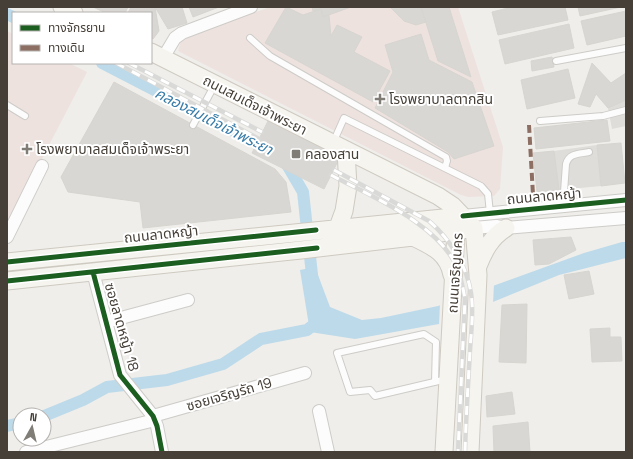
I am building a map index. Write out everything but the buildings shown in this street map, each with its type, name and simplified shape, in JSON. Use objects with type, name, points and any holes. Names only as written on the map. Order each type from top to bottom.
[{"type":"main road","points":[[62,7],[72,12]]},
{"type":"main road","name":"ถนนสมเด็จเจ้าพระยา","points":[[157,55],[438,196],[453,206],[469,222]]},
{"type":"main road","points":[[316,248],[338,228],[344,211],[348,186],[340,147]]},
{"type":"main road","name":"ถนนลาดหญ้า","points":[[7,262],[338,228],[469,222]]},
{"type":"main road","name":"ถนนเจริญนคร","points":[[444,452],[442,381],[451,328],[456,231],[469,222],[478,271],[470,452]]},
{"type":"main road","points":[[478,271],[484,253],[492,240],[498,233],[506,228]]},
{"type":"main road","points":[[7,281],[316,248],[456,231]]},
{"type":"main road","points":[[413,237],[435,249],[446,258],[451,268],[453,283]]},
{"type":"street","points":[[157,55],[182,33],[251,7]]},
{"type":"street","points":[[7,237],[42,166]]},
{"type":"street","name":"ถนนลาดหญ้า","points":[[469,222],[490,213],[626,200]]},
{"type":"street","name":"ถนนลาดหญ้า","points":[[469,222],[506,228],[626,218]]},
{"type":"street","name":"ซอยลาดหญ้า 18","points":[[94,272],[120,375],[154,418]]},
{"type":"street","points":[[106,322],[188,300]]},
{"type":"street","name":"ซอยเจริญรัถ 19","points":[[26,452],[154,418],[305,373]]},
{"type":"street","points":[[318,411],[328,452]]},
{"type":"street","points":[[154,418],[162,452]]},
{"type":"lane","points":[[250,38],[270,56],[446,157],[447,160],[445,168]]},
{"type":"lane","points":[[556,61],[626,48]]},
{"type":"lane","points":[[193,125],[215,84]]},
{"type":"lane","points":[[7,105],[25,116]]},
{"type":"lane","points":[[540,121],[603,116],[626,110]]},
{"type":"lane","points":[[340,147],[344,118],[481,186],[488,194],[490,213]]},
{"type":"lane","points":[[563,206],[566,164],[568,158],[589,152]]},
{"type":"lane","points":[[424,334],[436,342],[442,381],[374,396],[370,390],[350,392],[337,353],[424,334]]},
{"type":"shaded area","name":"โรงพยาบาลตากสิน","points":[[270,7],[458,7],[503,147],[500,189],[494,196],[468,197],[461,195],[178,51],[181,41],[205,30]]},
{"type":"shaded area","name":"โรงพยาบาลสมเด็จเจ้าพระยา","points":[[7,31],[12,34],[12,64],[71,64],[87,72],[7,226]]},
{"type":"shaded area","points":[[626,100],[626,126],[612,129],[608,108]]},
{"type":"shaded area","points":[[597,145],[601,186],[559,190],[554,151]]},
{"type":"water","points":[[626,242],[626,258],[559,275],[439,324],[355,339],[310,332],[300,270],[315,267],[330,307],[362,320],[381,318],[438,306],[584,253]]},
{"type":"pier","points":[[494,284],[493,304],[439,326],[440,303]]},
{"type":"waterway","name":"คลองสมเด็จเจ้าพระยา","points":[[7,14],[12,16]]},
{"type":"waterway","name":"คลองสมเด็จเจ้าพระยา","points":[[104,64],[282,156],[303,192],[313,284]]},
{"type":"waterway","name":"คลองสาน","points":[[52,413],[83,400],[107,387],[167,380],[223,364],[261,339],[307,330],[321,319]]},
{"type":"waterway","name":"คลองสาน","points":[[7,426],[12,425]]},
{"type":"railway","points":[[118,64],[259,139]]},
{"type":"railway","points":[[131,64],[262,132]]},
{"type":"railway","points":[[334,170],[429,221],[444,236],[466,273],[471,293],[472,322],[465,452]]},
{"type":"railway","points":[[331,175],[384,202],[419,224],[435,237],[448,251],[457,267],[465,299],[458,452]]},
{"type":"marked path","points":[[529,125],[533,195]]},
{"type":"cycle path","points":[[463,216],[626,200]]},
{"type":"cycle path","points":[[7,262],[316,230]]},
{"type":"cycle path","points":[[7,281],[317,248]]},
{"type":"cycle path","points":[[93,272],[120,375],[153,416],[157,426],[162,452]]},
{"type":"place","name":"โรงพยาบาลตากสิน","points":[[380,99]]},
{"type":"place","name":"โรงพยาบาลสมเด็จเจ้าพระยา","points":[[27,149]]},
{"type":"place","name":"คลองสาน","points":[[296,154]]}]
